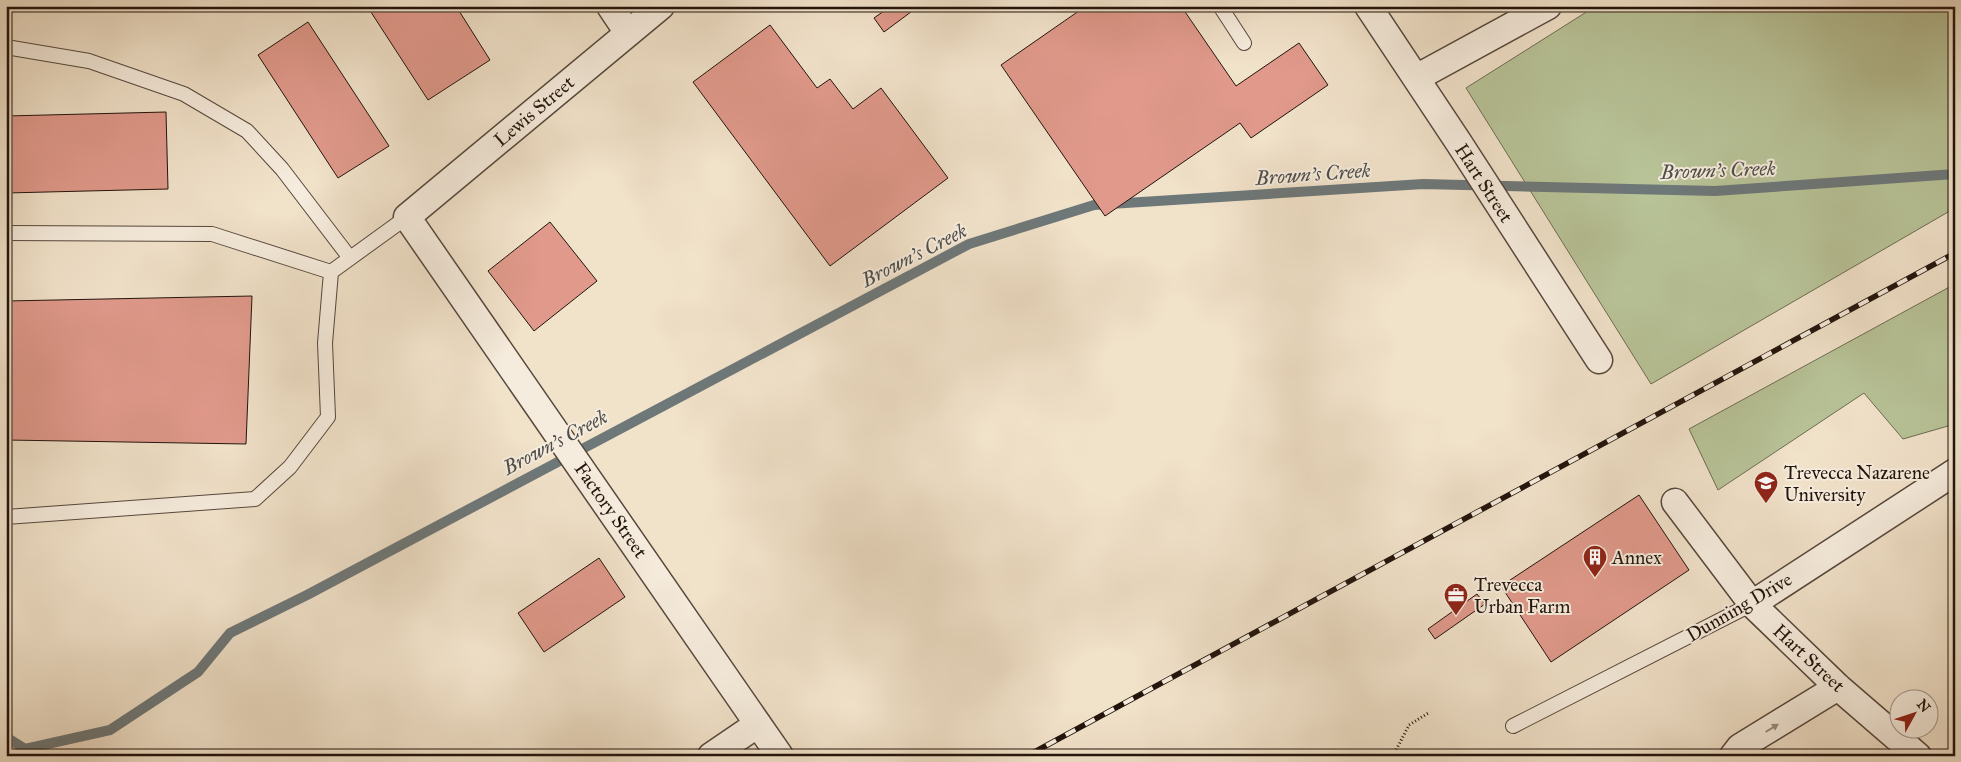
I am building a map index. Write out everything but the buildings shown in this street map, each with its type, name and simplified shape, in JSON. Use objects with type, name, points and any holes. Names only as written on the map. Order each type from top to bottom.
[{"type":"street","points":[[610,6],[628,33]]},
{"type":"street","name":"Lewis Street","points":[[407,216],[661,6]]},
{"type":"street","name":"Hart Street","points":[[1368,6],[1598,360]]},
{"type":"street","points":[[1416,78],[1548,6]]},
{"type":"street","name":"Factory Street","points":[[407,216],[780,756]]},
{"type":"street","name":"Dunning Drive","points":[[1752,604],[1955,472]]},
{"type":"street","name":"Hart Street","points":[[1676,502],[1752,604],[1838,687],[1918,756]]},
{"type":"street","points":[[1733,756],[1740,747],[1838,687]]},
{"type":"street","points":[[711,756],[758,724]]},
{"type":"lane","points":[[1220,6],[1244,43]]},
{"type":"lane","points":[[6,47],[89,61],[184,94],[247,131],[282,169],[350,258]]},
{"type":"lane","points":[[6,517],[255,499],[290,467],[328,417],[325,343],[331,272],[407,216]]},
{"type":"lane","points":[[6,233],[212,234],[331,272]]},
{"type":"lane","name":"Dunning Drive","points":[[1513,726],[1752,604]]},
{"type":"path","points":[[1394,756],[1409,725],[1430,712]]},
{"type":"green space","points":[[1586,6],[1955,6],[1955,208],[1651,384],[1466,88],[1588,11]]},
{"type":"green space","points":[[1955,284],[1955,424],[1903,439],[1864,393],[1718,490],[1689,429]]},
{"type":"waterway","name":"Brown's Creek","points":[[6,737],[25,749],[110,730],[198,672],[230,633],[307,595],[969,244],[1094,205],[1423,184],[1715,191],[1955,174]]},
{"type":"railway","points":[[1027,756],[1955,253]]},
{"type":"place","name":"Trevecca Nazarene University","points":[[1766,504]]},
{"type":"place","name":"Annex","points":[[1595,578]]},
{"type":"place","name":"Trevecca Urban Farm","points":[[1456,616]]}]
